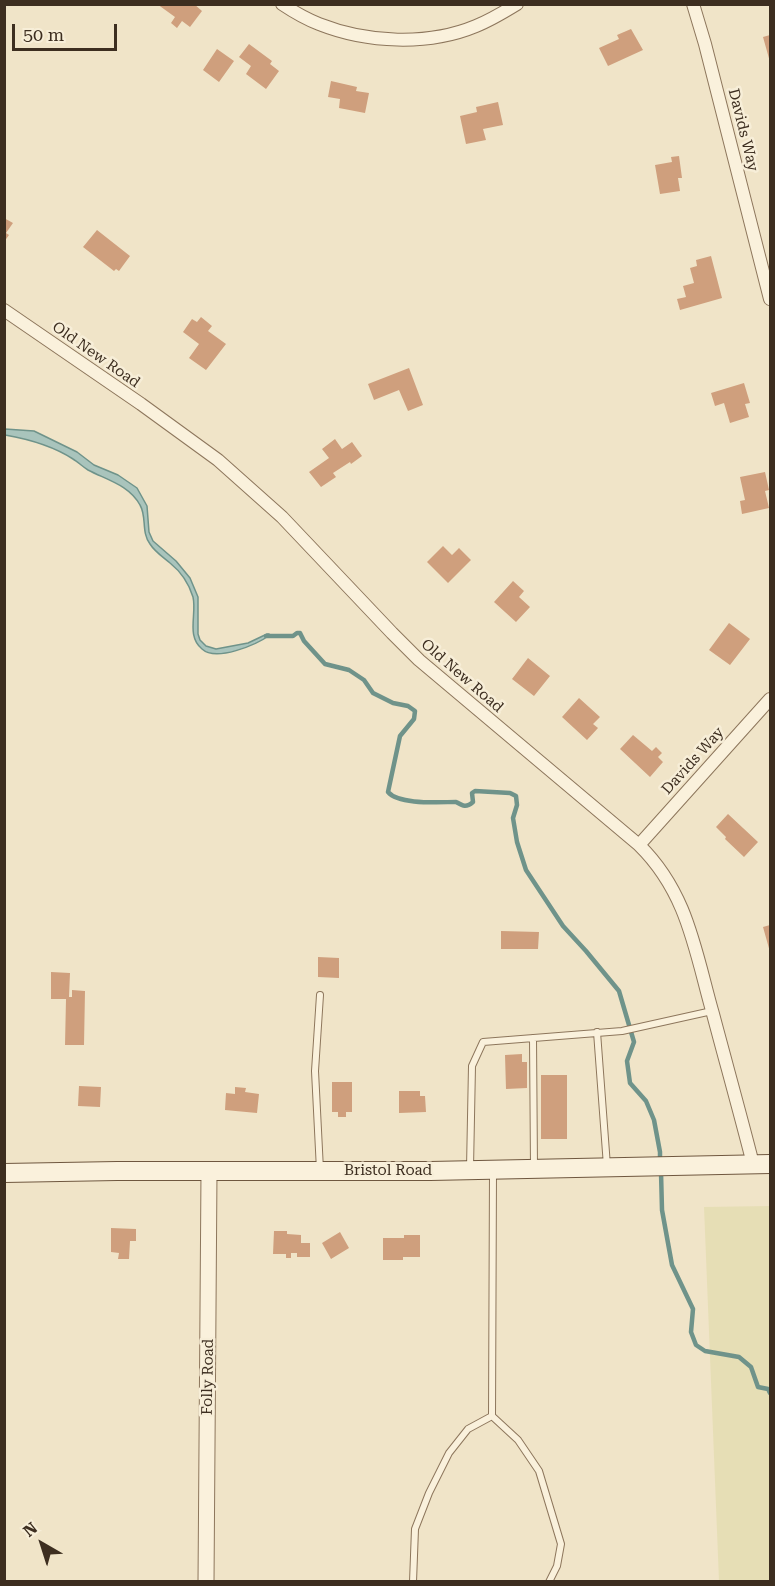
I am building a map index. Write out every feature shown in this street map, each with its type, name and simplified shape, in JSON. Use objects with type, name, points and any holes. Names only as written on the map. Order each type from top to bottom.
[{"type":"main road","name":"Bristol Road","points":[[4,1173],[470,1170],[762,1164]]},
{"type":"street","points":[[282,4],[303,17],[328,28],[363,36],[399,40],[434,37],[461,31],[517,4]]},
{"type":"street","name":"Davids Way","points":[[693,4],[771,299]]},
{"type":"street","name":"Old New Road","points":[[4,310],[218,460],[282,517],[419,660],[639,845],[661,869],[679,901],[695,947],[735,1093],[762,1164]]},
{"type":"street","name":"Davids Way","points":[[639,845],[771,699]]},
{"type":"street","name":"Folly Road","points":[[206,1581],[209,1172]]},
{"type":"lane","points":[[320,995],[315,1071],[320,1171]]},
{"type":"lane","points":[[470,1170],[472,1066],[483,1042],[638,1028],[712,1011]]},
{"type":"lane","points":[[597,1032],[608,1167]]},
{"type":"lane","points":[[533,1038],[534,1168]]},
{"type":"lane","points":[[493,1169],[492,1416],[518,1440],[539,1471],[561,1544],[557,1566],[549,1581]]},
{"type":"lane","points":[[413,1581],[416,1529],[429,1493],[449,1453],[468,1429],[492,1416]]},
{"type":"shaded area","points":[[770,1206],[770,1581],[719,1581],[704,1207]]},
{"type":"water","points":[[5,429],[34,431],[77,452],[94,465],[118,475],[137,488],[147,506],[149,532],[153,541],[176,561],[190,578],[198,597],[198,634],[206,646],[216,649],[248,643],[267,634],[270,635],[236,651],[217,654],[208,653],[202,649],[194,638],[194,604],[187,583],[150,544],[146,535],[142,510],[130,492],[88,470],[57,450],[5,435]]},
{"type":"building","points":[[157,4],[194,4],[202,11],[190,27],[182,21],[177,28],[171,23],[175,17]]},
{"type":"building","points":[[631,29],[643,50],[608,66],[599,48],[619,39],[617,35]]},
{"type":"building","points":[[770,35],[770,62],[763,37]]},
{"type":"building","points":[[249,44],[272,61],[270,64],[279,71],[266,89],[246,74],[251,66],[239,57]]},
{"type":"building","points":[[217,49],[234,61],[219,82],[203,70]]},
{"type":"building","points":[[331,81],[357,87],[356,91],[369,93],[365,113],[339,108],[340,99],[328,97]]},
{"type":"building","points":[[498,102],[503,125],[483,129],[486,140],[466,144],[460,116],[477,112],[476,107]]},
{"type":"building","points":[[679,156],[682,178],[678,178],[680,191],[660,194],[655,165],[672,162],[671,157]]},
{"type":"building","points":[[4,218],[13,223],[6,233],[9,235],[4,242]]},
{"type":"building","points":[[97,230],[130,256],[119,271],[116,269],[114,271],[83,247]]},
{"type":"building","points":[[711,256],[722,298],[680,310],[677,299],[686,297],[683,286],[694,283],[690,268],[697,266],[696,260]]},
{"type":"building","points":[[201,317],[212,326],[208,331],[226,344],[206,370],[189,358],[199,344],[183,332],[192,319],[197,322]]},
{"type":"building","points":[[409,368],[423,405],[408,411],[399,390],[374,400],[368,384]]},
{"type":"building","points":[[744,383],[750,403],[745,404],[749,417],[730,423],[724,403],[715,406],[711,393]]},
{"type":"building","points":[[335,439],[342,449],[352,442],[362,456],[333,473],[336,477],[321,487],[309,472],[329,458],[322,449]]},
{"type":"building","points":[[765,472],[769,490],[765,491],[769,508],[742,514],[740,501],[745,500],[740,477]]},
{"type":"building","points":[[443,546],[452,555],[459,548],[471,560],[448,583],[427,562]]},
{"type":"building","points":[[513,581],[524,591],[519,597],[530,607],[516,622],[494,602]]},
{"type":"building","points":[[729,623],[750,639],[730,665],[709,650]]},
{"type":"building","points":[[528,658],[550,676],[534,696],[512,679]]},
{"type":"building","points":[[579,698],[600,717],[593,724],[598,728],[587,740],[562,717]]},
{"type":"building","points":[[633,735],[652,751],[656,747],[662,753],[658,757],[663,762],[650,777],[620,749]]},
{"type":"building","points":[[728,814],[758,842],[744,857],[716,827]]},
{"type":"building","points":[[770,925],[770,952],[763,927]]},
{"type":"building","points":[[501,931],[539,932],[538,949],[501,949]]},
{"type":"building","points":[[318,957],[339,958],[339,978],[318,977]]},
{"type":"building","points":[[51,972],[70,973],[69,997],[72,997],[72,990],[85,991],[84,1045],[65,1045],[66,999],[51,999]]},
{"type":"building","points":[[522,1054],[522,1062],[527,1062],[527,1088],[506,1089],[505,1055]]},
{"type":"building","points":[[541,1075],[567,1075],[567,1139],[541,1139]]},
{"type":"building","points":[[332,1082],[352,1082],[352,1112],[346,1112],[346,1117],[338,1117],[338,1112],[332,1112]]},
{"type":"building","points":[[79,1086],[101,1087],[100,1107],[78,1106]]},
{"type":"building","points":[[235,1087],[246,1088],[245,1092],[259,1094],[257,1113],[225,1110],[226,1093],[235,1094]]},
{"type":"building","points":[[399,1091],[420,1091],[420,1096],[425,1096],[426,1112],[399,1113]]},
{"type":"building","points":[[111,1228],[136,1229],[136,1241],[130,1241],[129,1259],[118,1259],[119,1253],[111,1252]]},
{"type":"building","points":[[274,1231],[287,1231],[287,1234],[301,1235],[301,1243],[310,1243],[310,1257],[297,1257],[297,1253],[291,1253],[291,1258],[286,1258],[286,1254],[273,1254]]},
{"type":"building","points":[[340,1232],[349,1248],[331,1259],[322,1243]]},
{"type":"building","points":[[404,1235],[420,1235],[420,1257],[383,1260],[383,1238],[404,1238]]},
{"type":"waterway","points":[[266,636],[293,636],[300,633],[304,641],[325,664],[349,670],[364,680],[373,693],[393,703],[408,706],[415,711],[414,719],[400,736],[388,792],[393,796],[420,802],[456,802],[464,806],[473,802],[472,793],[475,791],[510,793],[516,796],[517,805],[513,818],[517,842],[526,870],[563,926],[619,991],[634,1042],[627,1061],[630,1083],[646,1101],[654,1120],[660,1163]]},
{"type":"waterway","points":[[661,1172],[662,1210],[672,1265],[693,1309],[691,1332],[696,1345],[705,1351],[739,1357],[751,1367],[758,1387],[768,1389],[770,1393]]}]
